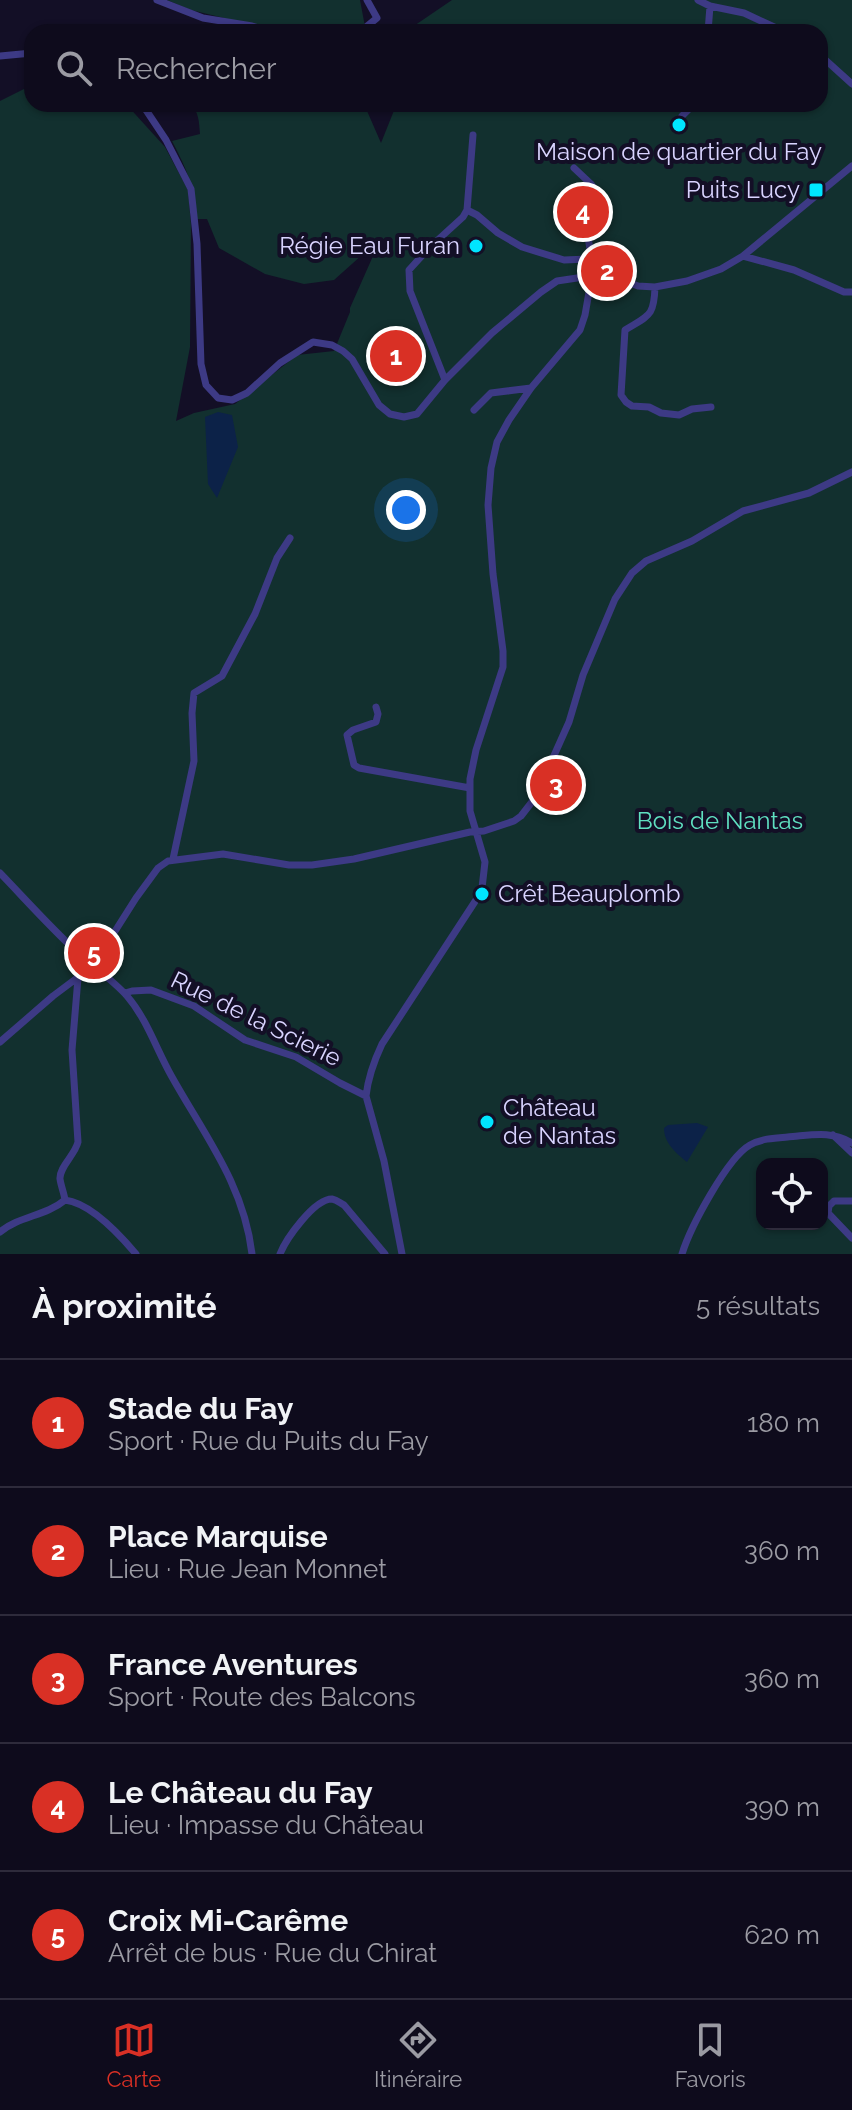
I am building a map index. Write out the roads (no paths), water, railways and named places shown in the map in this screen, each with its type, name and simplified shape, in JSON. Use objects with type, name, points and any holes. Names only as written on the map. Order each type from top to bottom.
[{"type":"street","points":[[159,0],[203,18],[240,24]]},
{"type":"street","points":[[367,0],[377,18],[370,24]]},
{"type":"street","points":[[698,0],[710,6],[744,13],[768,24]]},
{"type":"street","points":[[709,24],[710,6]]},
{"type":"street","points":[[0,56],[24,54]]},
{"type":"street","points":[[828,62],[852,84]]},
{"type":"street","points":[[147,112],[166,140],[191,189],[197,244],[201,364],[206,385],[218,398],[232,400],[247,393],[280,363],[313,342],[332,345],[352,359],[379,405],[390,414],[404,417],[417,414],[445,380],[492,333],[557,281],[595,275],[655,287],[687,281],[721,269],[743,256],[852,166]]},
{"type":"street","points":[[682,116],[686,112]]},
{"type":"street","points":[[445,380],[410,291],[409,270],[467,210],[473,135]]},
{"type":"street","points":[[574,168],[591,184],[605,205],[585,220],[590,249],[588,259]]},
{"type":"street","points":[[402,1254],[384,1161],[366,1096],[370,1074],[382,1044],[482,888],[485,862],[470,811],[470,788],[476,750],[503,667],[488,505],[491,468],[497,442],[509,420],[531,388],[580,330],[595,275],[595,261],[564,260],[522,247],[467,210]]},
{"type":"street","points":[[743,256],[794,270],[844,292],[852,292]]},
{"type":"street","points":[[655,287],[654,307],[649,315],[625,330],[621,395],[632,406],[649,407],[661,413],[679,415],[692,409],[711,407]]},
{"type":"street","points":[[474,410],[491,393],[531,388]]},
{"type":"street","points":[[0,1042],[93,966],[158,868],[173,859],[233,854],[289,865],[312,865],[484,831],[518,819],[535,798],[569,722],[583,675],[615,599],[638,567],[708,533],[743,511],[809,493],[852,472]]},
{"type":"street","points":[[173,859],[194,761],[194,693],[222,676],[255,614],[277,558],[290,538]]},
{"type":"street","points":[[376,707],[376,722],[347,735],[354,765],[470,788]]},
{"type":"street","points":[[0,873],[57,933],[125,993],[136,1007],[223,1163],[244,1212],[252,1254]]},
{"type":"street","points":[[65,1200],[61,1172],[75,1152],[78,1136],[72,1050],[78,978]]},
{"type":"street","name":"Rue de la Scierie","points":[[125,993],[151,990],[194,1006],[245,1040],[296,1057],[366,1096]]},
{"type":"street","points":[[831,1134],[852,1153]]},
{"type":"street","points":[[682,1254],[695,1219],[742,1150],[765,1139],[831,1134],[852,1143]]},
{"type":"street","points":[[280,1254],[301,1223],[330,1199],[344,1205],[385,1254]]},
{"type":"street","points":[[0,1232],[13,1223],[55,1208],[65,1200],[77,1202],[89,1210],[136,1254]]},
{"type":"street","points":[[852,1201],[834,1201],[828,1213],[852,1238]]},
{"type":"water","points":[[218,412],[232,415],[238,447],[217,498],[208,484],[205,417]]},
{"type":"water","points":[[697,1123],[708,1127],[687,1162],[668,1143],[664,1128]]},
{"type":"place","name":"Maison de quartier du Fay","points":[[679,125]]},
{"type":"place","name":"Puits Lucy","points":[[816,190]]},
{"type":"place","name":"Le Château du Fay","points":[[583,212]]},
{"type":"place","name":"Régie Eau Furan","points":[[476,246]]},
{"type":"place","name":"Place Marquise","points":[[607,271]]},
{"type":"place","name":"Stade du Fay","points":[[396,356]]},
{"type":"place","name":"France Aventures","points":[[556,785]]},
{"type":"place","name":"Crêt Beauplomb","points":[[482,894]]},
{"type":"place","name":"Croix Mi-Carême","points":[[94,953]]},
{"type":"place","name":"Château de Nantas","points":[[487,1122]]},
{"type":"park label","name":"Bois de Nantas","points":[[720,821]]}]
